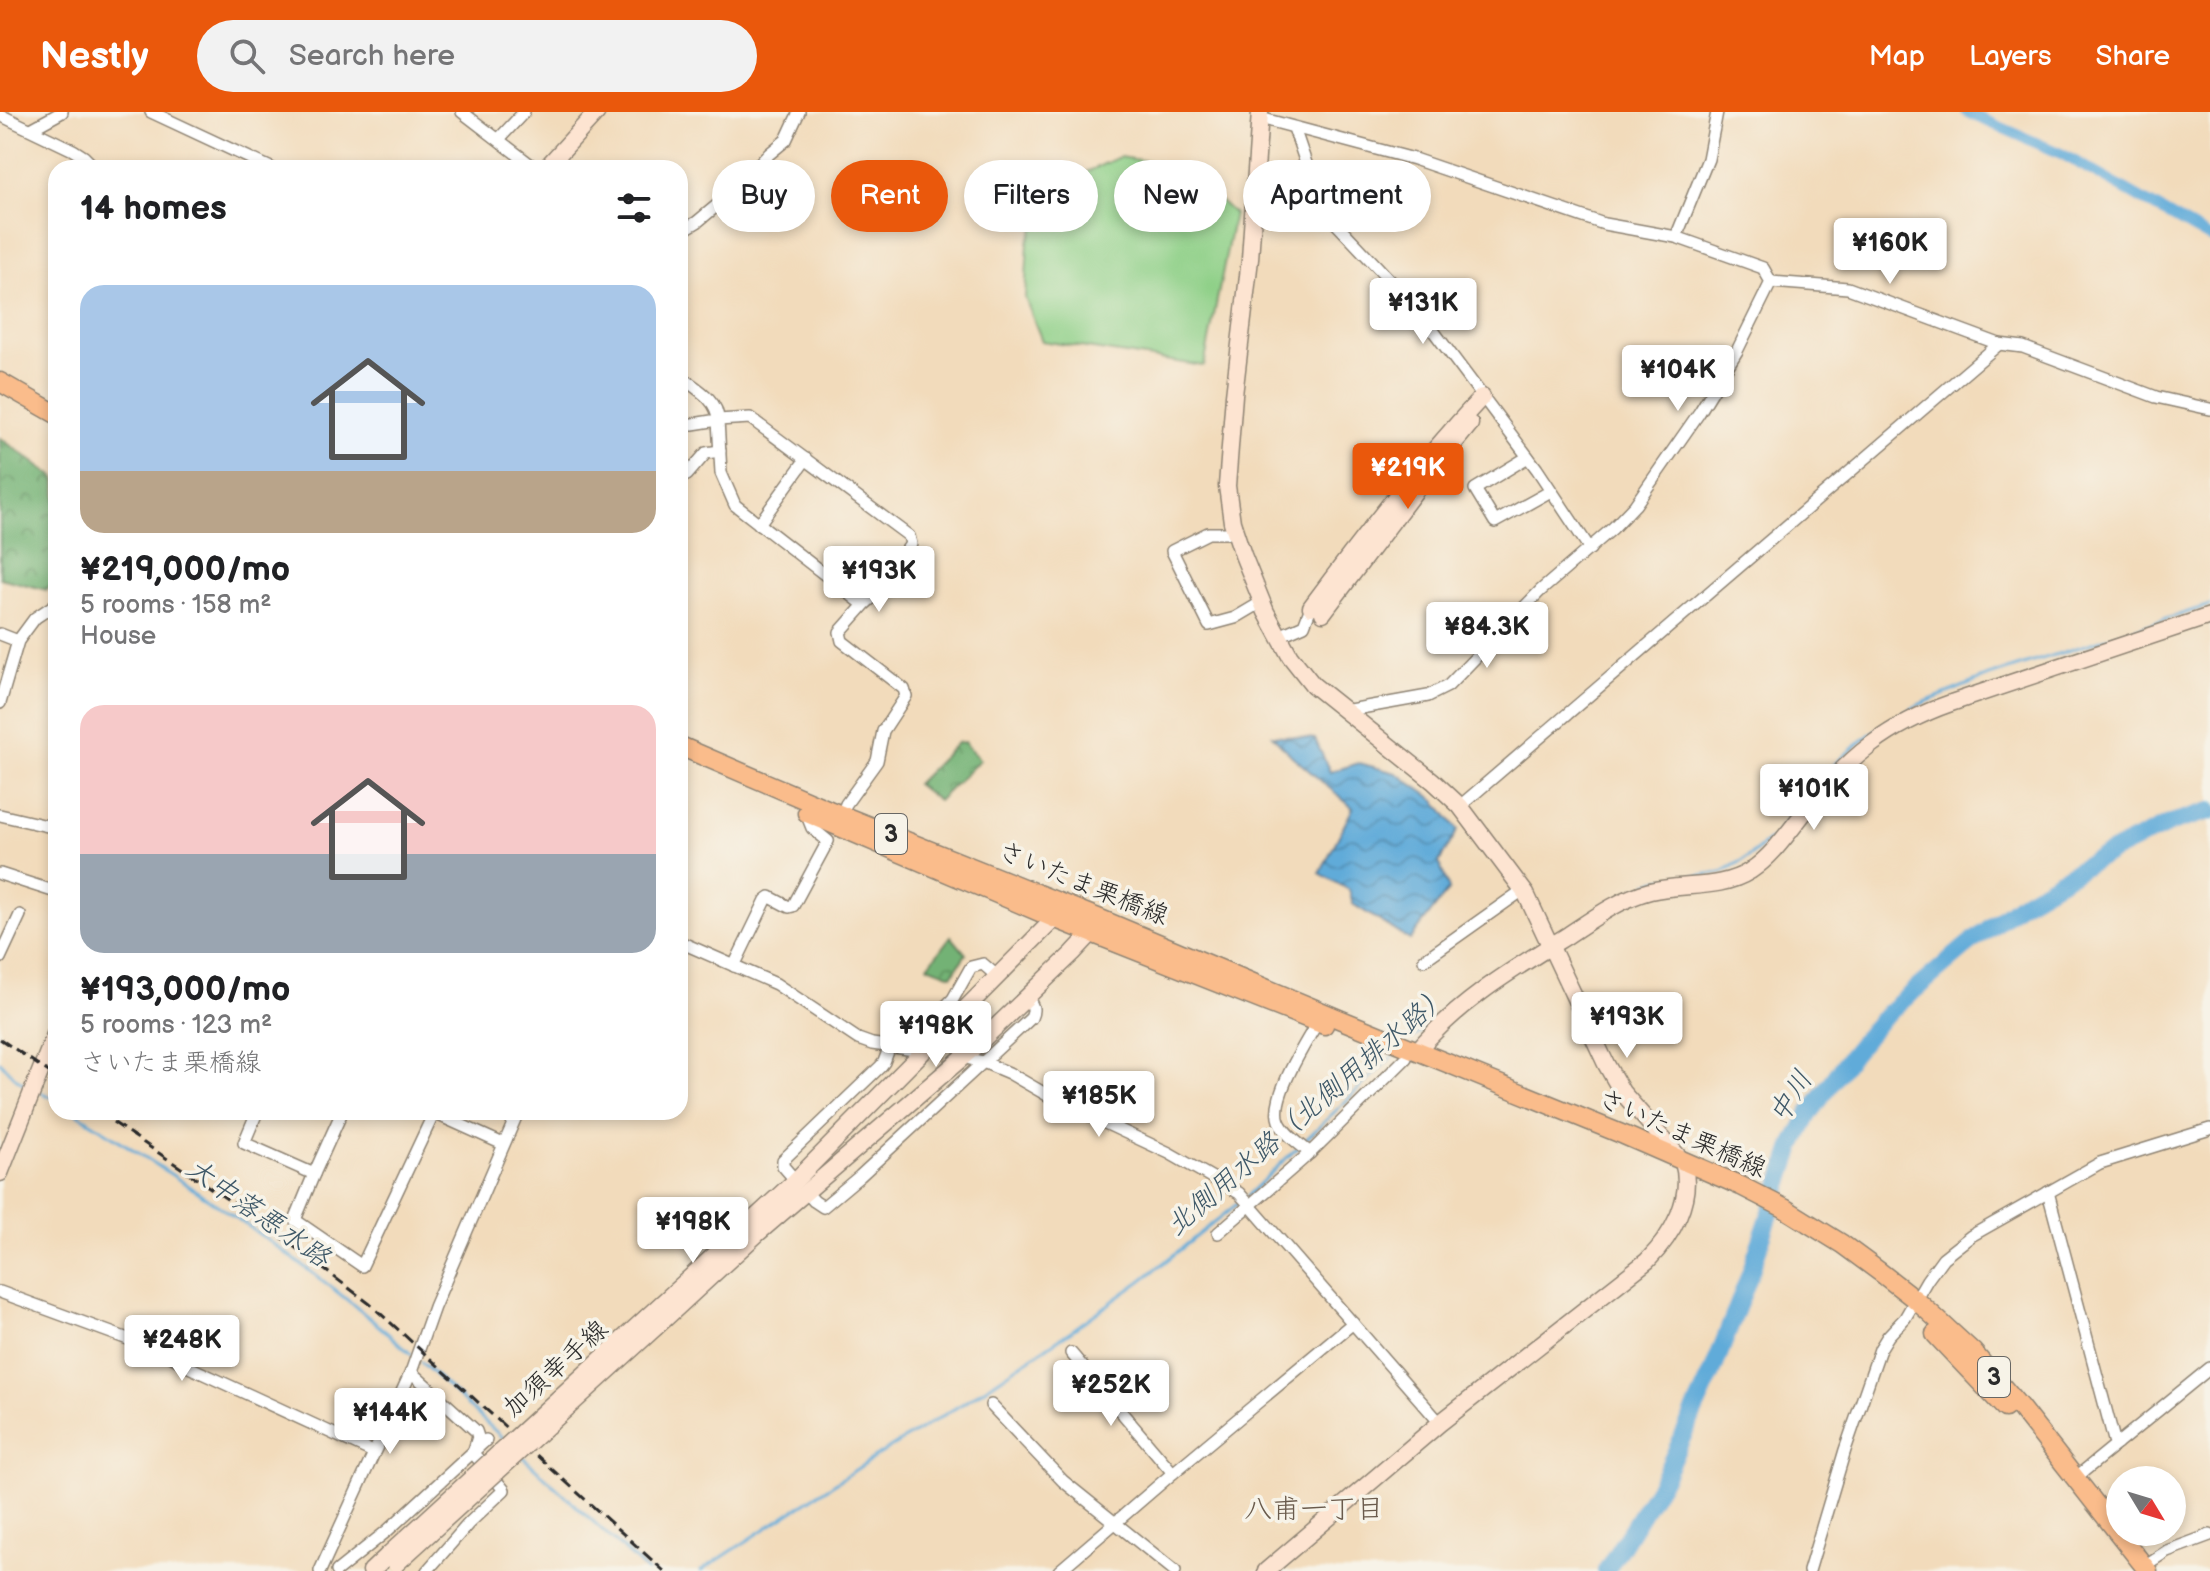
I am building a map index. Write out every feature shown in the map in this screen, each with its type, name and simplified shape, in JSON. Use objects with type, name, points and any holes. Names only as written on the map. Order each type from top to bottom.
[{"type":"main road","points":[[0,369],[48,396]]},
{"type":"main road","points":[[0,382],[48,409]]},
{"type":"main road","name":"さいたま栗橋線","points":[[688,750],[807,807],[842,814],[1061,912]]},
{"type":"main road","name":"さいたま栗橋線","points":[[688,761],[807,807],[1685,1168],[1738,1191],[1801,1225],[1973,1352],[2018,1405],[2142,1569]]},
{"type":"main road","name":"さいたま栗橋線","points":[[1098,926],[1317,1023],[1404,1052]]},
{"type":"main road","name":"さいたま栗橋線","points":[[1912,1305],[2016,1420],[2142,1569]]},
{"type":"street","points":[[31,129],[62,112]]},
{"type":"street","points":[[151,112],[254,160]]},
{"type":"street","points":[[462,112],[525,160]]},
{"type":"street","points":[[499,139],[524,112]]},
{"type":"street","points":[[553,160],[597,112]]},
{"type":"street","points":[[688,227],[744,182],[786,140],[799,112]]},
{"type":"street","points":[[1676,237],[1708,159],[1717,112]]},
{"type":"street","points":[[0,115],[73,150],[87,160]]},
{"type":"street","points":[[1266,1571],[1440,1423],[1623,1281],[1660,1248],[1679,1216],[1685,1194],[1685,1168],[1622,1092],[1523,890],[1460,806],[1313,685],[1290,656],[1262,602],[1232,522],[1227,486],[1250,259],[1260,115],[1294,128],[1414,159],[1604,224],[1676,237],[1763,268],[1771,282]]},
{"type":"street","points":[[1294,128],[1310,175],[1331,218],[1417,309],[1528,457],[1590,549]]},
{"type":"street","points":[[1771,282],[1848,288],[1999,344],[2023,347],[2156,397],[2210,409]]},
{"type":"street","points":[[1344,711],[1428,696],[1448,686],[1540,591],[1613,528],[1635,505],[1699,413],[1737,351],[1771,282]]},
{"type":"street","points":[[1460,806],[1999,344]]},
{"type":"street","points":[[688,382],[714,403],[718,411],[721,473],[735,505],[864,605]]},
{"type":"street","points":[[1279,636],[1304,625],[1398,491],[1437,445],[1484,401]]},
{"type":"street","points":[[688,425],[750,418],[909,536],[911,544],[874,596],[840,632],[842,641],[904,689],[906,696],[883,731],[877,761],[842,814]]},
{"type":"street","points":[[688,474],[706,453],[720,451]]},
{"type":"street","points":[[1528,457],[1475,489],[1495,522],[1551,491]]},
{"type":"street","points":[[759,524],[806,459]]},
{"type":"street","points":[[1236,533],[1208,533],[1172,551],[1209,625],[1235,618],[1262,602]]},
{"type":"street","points":[[0,703],[18,641],[35,618],[48,609]]},
{"type":"street","points":[[1218,1233],[1245,1200],[1310,1153],[1404,1052],[1548,942],[1649,891],[1703,886],[1748,872],[1767,858],[1844,767],[1894,728],[1922,713],[2210,616]]},
{"type":"street","points":[[0,634],[18,641]]},
{"type":"street","points":[[734,966],[767,897],[793,906],[828,841],[812,828],[807,807]]},
{"type":"street","points":[[0,815],[48,826]]},
{"type":"street","points":[[0,874],[48,889]]},
{"type":"street","points":[[1424,960],[1523,890]]},
{"type":"street","points":[[801,1186],[1061,912]]},
{"type":"street","points":[[0,958],[20,915]]},
{"type":"street","points":[[801,1186],[977,1045],[1098,926]]},
{"type":"street","points":[[688,946],[776,984],[858,1039],[911,1049],[913,1039],[953,999],[971,967],[983,964],[998,977]]},
{"type":"street","points":[[890,1046],[881,1066],[783,1160],[783,1166],[823,1207],[860,1176],[976,1060],[1031,1018],[1033,1006],[1027,998]]},
{"type":"street","points":[[1310,1153],[1288,1134],[1279,1122],[1277,1110],[1285,1080],[1317,1023]]},
{"type":"street","points":[[0,1173],[48,1052]]},
{"type":"street","points":[[976,1060],[1009,1073],[1054,1099],[1169,1153],[1245,1200],[1440,1423]]},
{"type":"street","points":[[254,1120],[244,1143],[314,1174]]},
{"type":"street","points":[[338,1120],[295,1220],[362,1266],[429,1120]]},
{"type":"street","points":[[450,1120],[503,1144]]},
{"type":"street","points":[[320,1571],[411,1372],[434,1307],[514,1120]]},
{"type":"street","points":[[1809,1571],[1845,1450],[1880,1349],[1943,1258],[1971,1236],[2100,1163],[2210,1129]]},
{"type":"street","name":"加須幸手線","points":[[371,1571],[391,1563],[652,1322],[774,1202],[801,1186]]},
{"type":"street","name":"加須幸手線","points":[[652,1322],[757,1234],[801,1186]]},
{"type":"street","points":[[2048,1192],[2117,1444]]},
{"type":"street","points":[[0,1292],[166,1353],[191,1368],[373,1452]]},
{"type":"street","points":[[1059,1571],[1353,1323]]},
{"type":"street","points":[[1071,1353],[1173,1473]]},
{"type":"street","points":[[2074,1479],[2210,1368]]},
{"type":"street","points":[[411,1372],[476,1431],[478,1437],[473,1453]]},
{"type":"street","points":[[991,1405],[1063,1481],[1175,1571]]},
{"type":"street","points":[[337,1571],[379,1538],[486,1440]]},
{"type":"street","points":[[427,1571],[469,1523],[504,1490],[473,1453]]},
{"type":"street","points":[[2142,1569],[2167,1551],[2210,1535]]},
{"type":"green space","points":[[1119,157],[1140,160],[1114,160],[1114,232],[1227,232],[1227,207],[1234,214],[1204,366],[1042,341],[1025,298],[1028,242],[1032,232],[1098,232],[1098,167]]},
{"type":"green space","points":[[0,438],[48,472],[48,589],[0,578]]},
{"type":"green space","points":[[964,742],[980,760],[938,801],[916,784],[957,743]]},
{"type":"green space","points":[[951,936],[966,954],[952,975],[928,966]]},
{"type":"water","points":[[1272,735],[1315,739],[1330,772],[1359,763],[1396,773],[1435,800],[1458,830],[1439,862],[1449,889],[1410,940],[1353,904],[1349,890],[1320,873],[1353,808]]},
{"type":"waterway","points":[[1966,112],[2062,154],[2210,238]]},
{"type":"waterway","name":"北側用水路（北側用排水路）","points":[[1648,883],[1722,872],[1747,858],[1776,835],[1819,778],[1840,759],[1873,732],[1918,705],[1989,676],[2210,605]]},
{"type":"waterway","name":"中川","points":[[1606,1571],[1664,1477],[1712,1373],[1794,1144],[1810,1113],[1849,1058],[1881,1019],[2021,903],[2093,861],[2171,823],[2210,811]]},
{"type":"waterway","name":"北側用水路（北側用排水路）","points":[[1412,1039],[1440,1016]]},
{"type":"waterway","name":"北側用水路（北側用排水路）","points":[[1247,1196],[1397,1052]]},
{"type":"waterway","name":"大中落悪水路","points":[[0,1062],[27,1086]]},
{"type":"waterway","name":"大中落悪水路","points":[[38,1091],[48,1095]]},
{"type":"waterway","name":"大中落悪水路","points":[[87,1120],[291,1257],[412,1355]]},
{"type":"waterway","name":"北側用水路（北側用排水路）","points":[[701,1571],[1074,1329],[1141,1281],[1241,1201]]},
{"type":"waterway","name":"大中落悪水路","points":[[421,1362],[506,1441]]},
{"type":"waterway","name":"大中落悪水路","points":[[523,1457],[647,1571]]},
{"type":"tunnel","points":[[920,1050],[966,1058]]},
{"type":"railway","points":[[0,1039],[48,1072]]},
{"type":"railway","points":[[110,1120],[264,1224],[370,1304],[664,1571]]},
{"type":"district","name":"八甫一丁目","points":[[1314,1509]]}]
